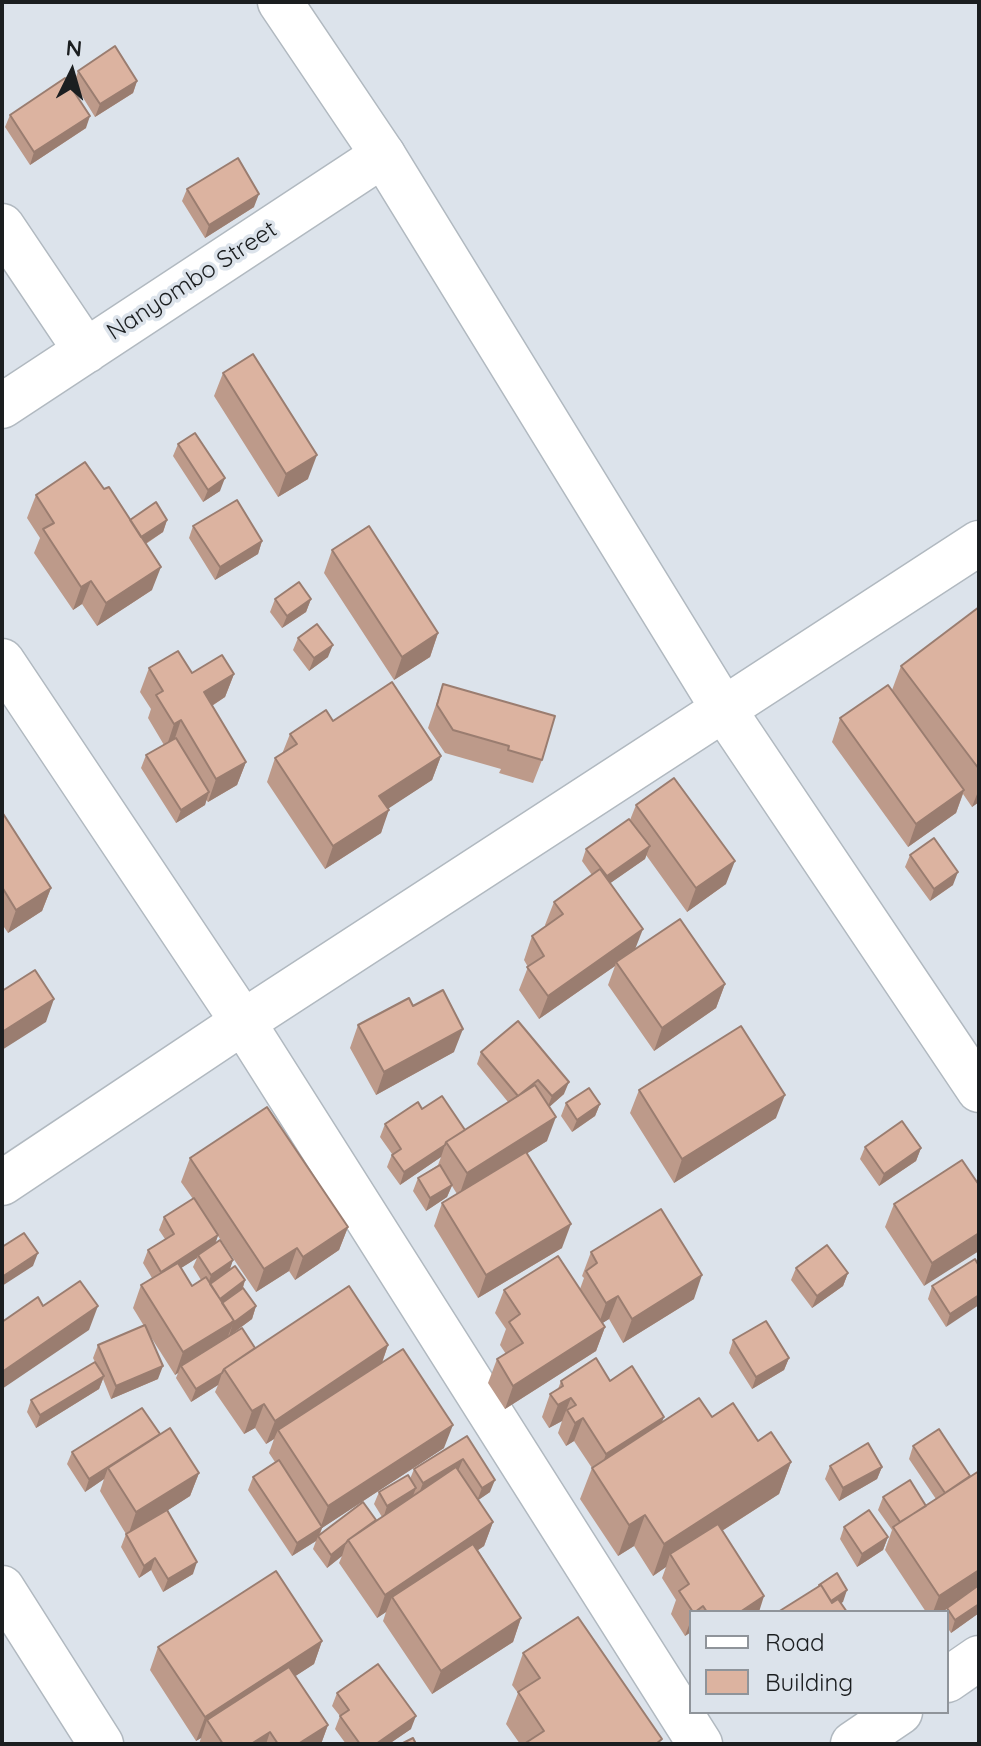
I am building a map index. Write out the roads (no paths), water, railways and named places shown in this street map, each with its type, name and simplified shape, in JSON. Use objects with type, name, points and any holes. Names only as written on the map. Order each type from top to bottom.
[{"type":"street","points":[[284,4],[383,155],[724,710],[979,1090]]},
{"type":"street","name":"Nanyombo Street","points":[[2,406],[383,155]]},
{"type":"street","points":[[2,226],[86,351]]},
{"type":"street","points":[[2,1183],[243,1022],[979,543]]},
{"type":"street","points":[[2,661],[243,1022],[700,1744]]},
{"type":"street","points":[[2,1588],[101,1744]]},
{"type":"street","points":[[949,1679],[979,1658]]},
{"type":"street","points":[[853,1744],[897,1714]]}]
